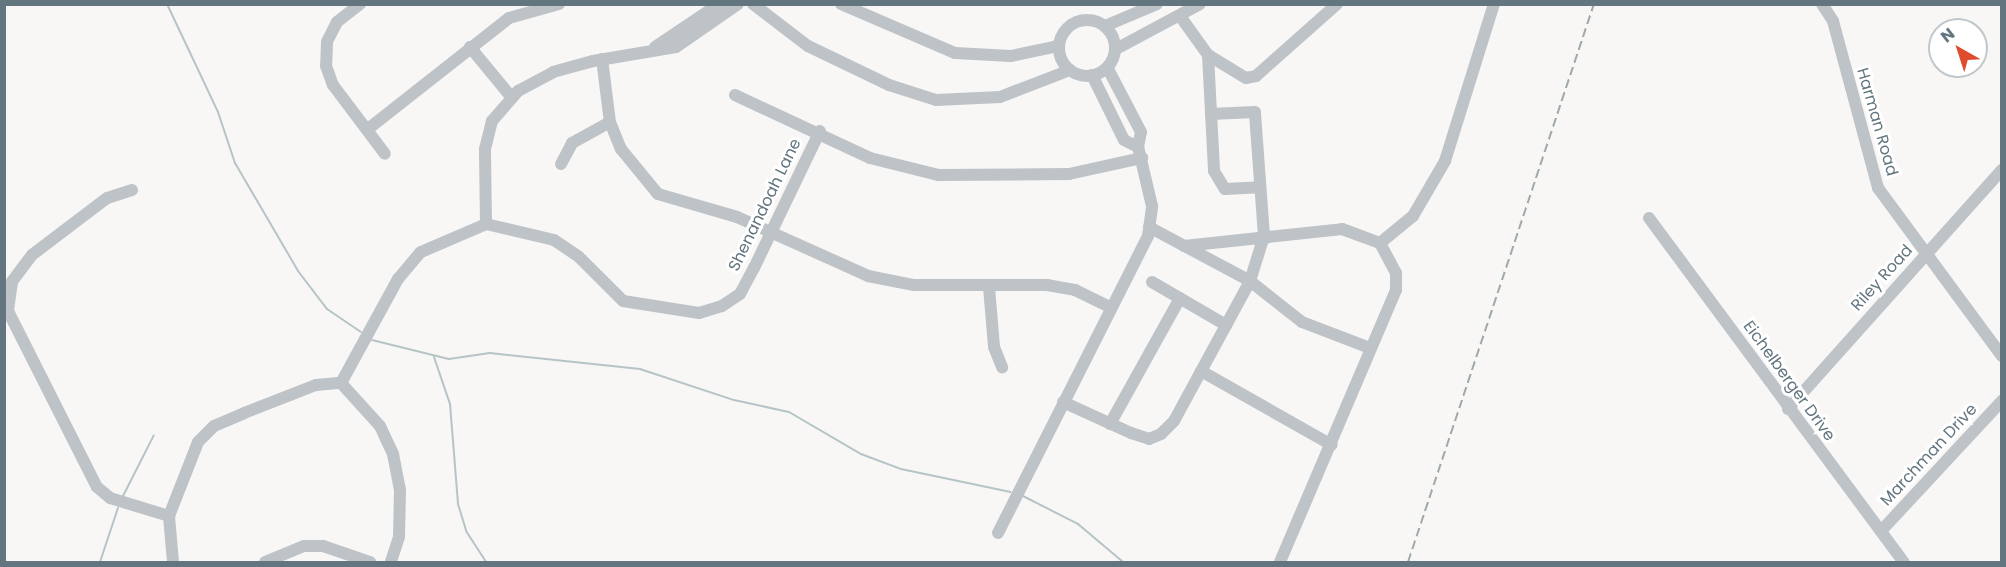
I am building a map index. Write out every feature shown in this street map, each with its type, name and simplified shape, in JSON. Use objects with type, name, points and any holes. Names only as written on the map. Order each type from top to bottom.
[{"type":"street","points":[[360,4],[338,22],[327,42],[326,66],[333,85],[385,154]]},
{"type":"street","points":[[368,129],[509,18],[559,4]]},
{"type":"street","points":[[652,49],[719,4]]},
{"type":"street","points":[[341,383],[398,279],[421,252],[486,224],[484,149],[492,121],[512,98],[553,72],[692,40],[738,4]]},
{"type":"street","points":[[753,4],[808,46],[889,85],[936,100],[1000,97],[1070,69],[1092,75],[1107,67],[1116,49],[1200,4]]},
{"type":"street","points":[[841,4],[956,53],[1011,56],[1059,46],[1073,23],[1092,20],[1105,26],[1116,49]]},
{"type":"street","points":[[1105,26],[1157,4]]},
{"type":"street","points":[[1180,16],[1208,55],[1246,78],[1256,76],[1337,4]]},
{"type":"street","points":[[1380,243],[1420,208],[1445,161],[1494,4]]},
{"type":"street","name":"Harman Road","points":[[1822,4],[1833,21],[1878,188],[1924,254],[2001,356]]},
{"type":"street","points":[[1059,46],[1070,69]]},
{"type":"street","points":[[470,47],[512,98]]},
{"type":"street","points":[[1208,55],[1218,182],[1225,189],[1260,187]]},
{"type":"street","points":[[602,59],[610,122],[621,149],[658,194],[771,233],[868,276],[914,285],[989,287],[1047,285],[1075,290],[1110,307]]},
{"type":"street","points":[[998,533],[1149,227],[1152,206],[1140,152],[1142,132],[1107,67]]},
{"type":"street","points":[[1092,75],[1124,140],[1140,152]]},
{"type":"street","points":[[735,95],[820,131],[870,158],[938,175],[1069,174],[1140,152]]},
{"type":"street","points":[[1063,402],[1149,439],[1161,434],[1174,421],[1250,281],[1264,236],[1255,112],[1211,114]]},
{"type":"street","points":[[561,164],[572,143],[610,122]]},
{"type":"street","name":"Shenandoah Lane","points":[[486,224],[554,240],[579,257],[623,301],[699,313],[740,294],[820,131]]},
{"type":"street","name":"Riley Road","points":[[1788,409],[2001,170]]},
{"type":"street","points":[[132,189],[107,198],[32,255],[12,282],[8,311],[97,487],[110,498],[169,516]]},
{"type":"street","name":"Eichelberger Drive","points":[[1649,218],[1788,409],[1904,562]]},
{"type":"street","points":[[1149,227],[1250,281],[1302,322],[1370,348]]},
{"type":"street","points":[[1184,246],[1342,229],[1380,243],[1391,259],[1396,290],[1370,348],[1332,445],[1280,562]]},
{"type":"street","points":[[1152,282],[1226,325]]},
{"type":"street","points":[[989,287],[994,347],[1002,367]]},
{"type":"street","points":[[1110,424],[1180,298]]},
{"type":"street","points":[[1201,371],[1332,445]]},
{"type":"street","points":[[173,562],[169,516],[198,442],[214,426],[316,385],[341,383]]},
{"type":"street","points":[[341,383],[380,426],[393,454],[400,490],[399,537],[391,562]]},
{"type":"street","name":"Marchman Drive","points":[[1881,531],[2001,401]]},
{"type":"street","points":[[265,562],[304,546],[323,546],[370,562]]},
{"type":"waterway","points":[[167,4],[218,112],[235,163],[298,271],[327,309],[361,332]]},
{"type":"waterway","points":[[372,340],[449,359],[490,353],[640,369],[734,400],[789,412],[861,454],[901,469],[1011,492]]},
{"type":"waterway","points":[[434,357],[450,404],[458,504],[466,531],[486,562]]},
{"type":"waterway","points":[[123,496],[154,435]]},
{"type":"waterway","points":[[1023,496],[1078,524],[1123,562]]},
{"type":"waterway","points":[[100,562],[118,508]]},
{"type":"railway","points":[[1408,562],[1594,4]]}]
